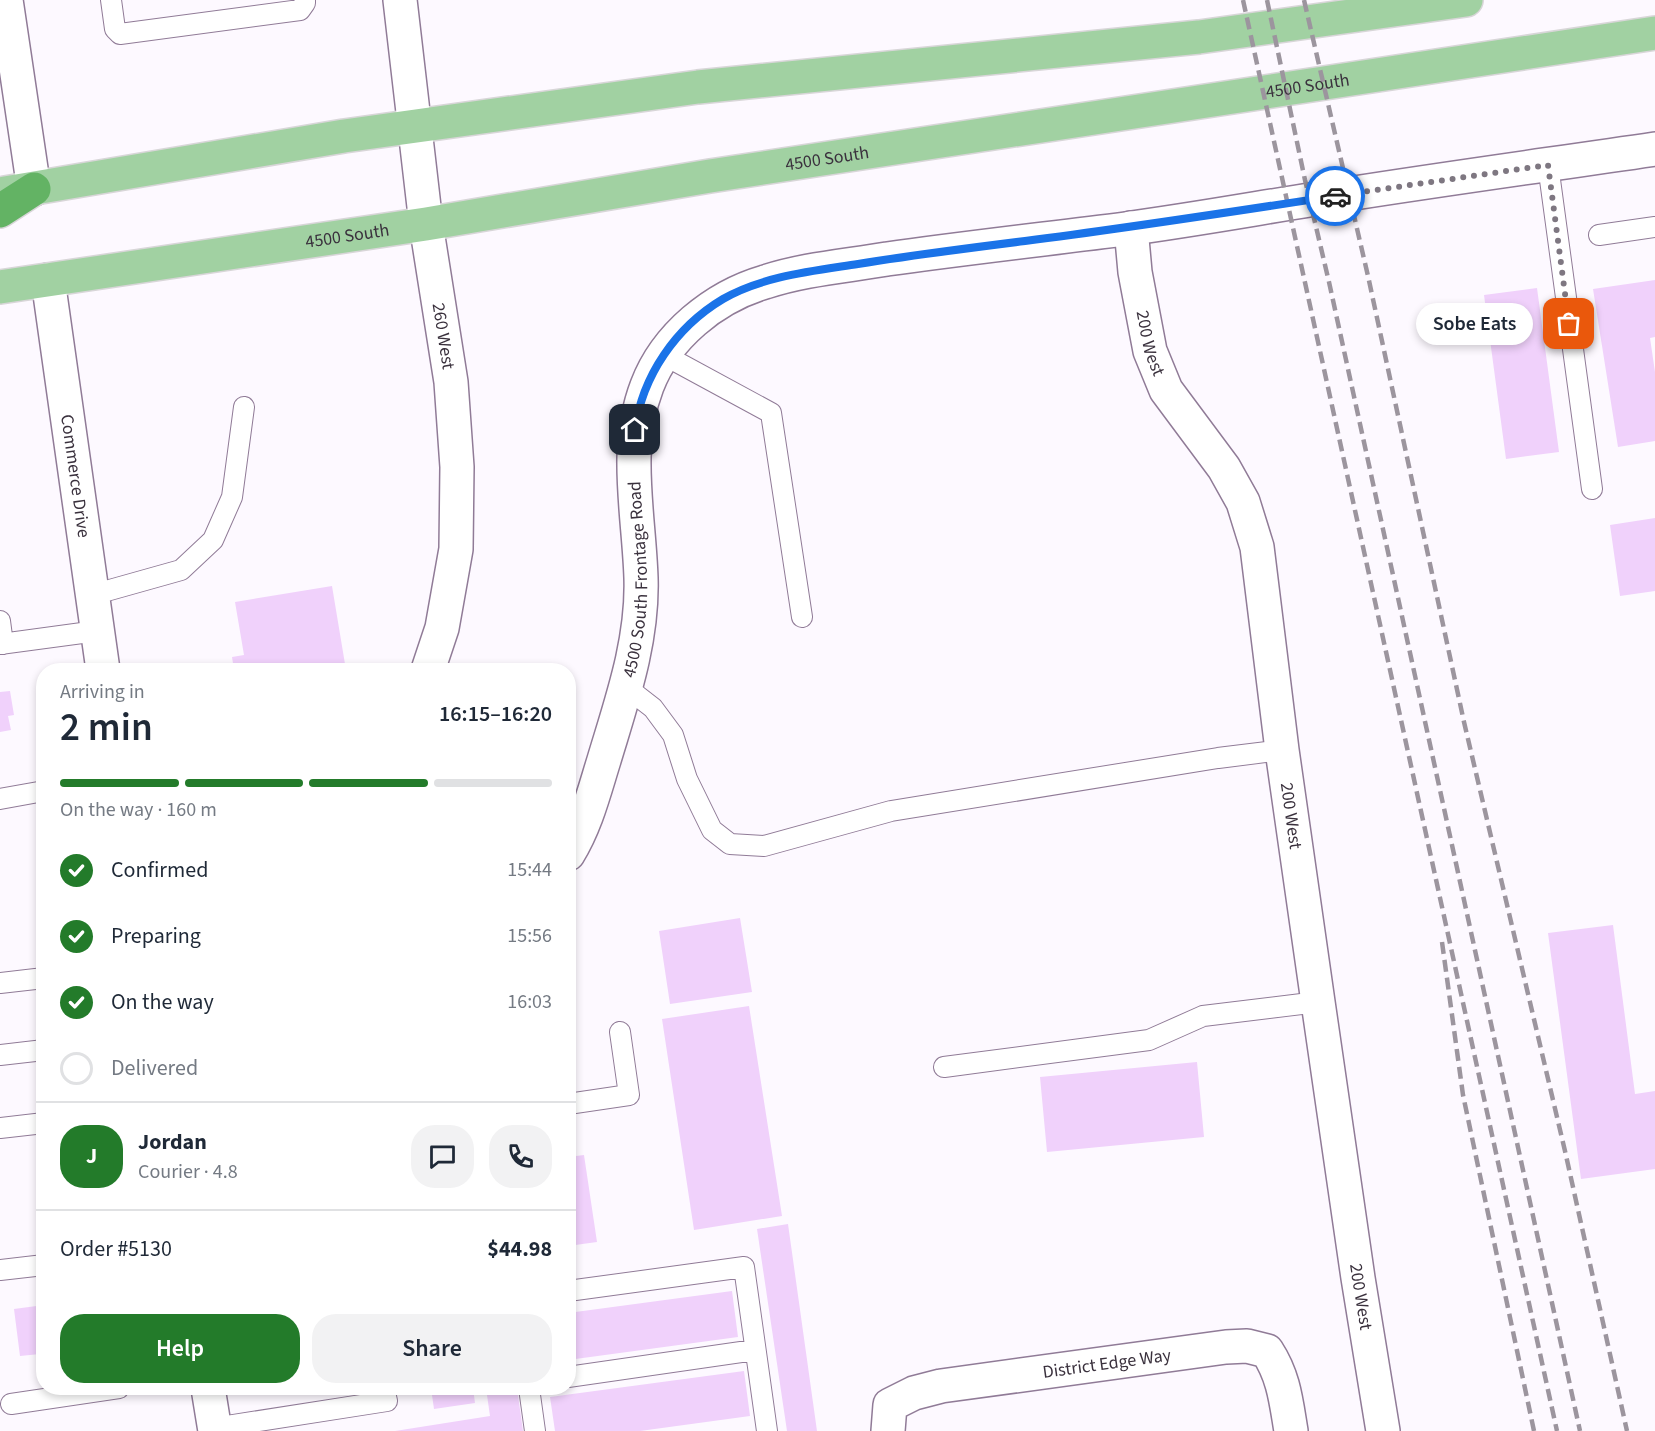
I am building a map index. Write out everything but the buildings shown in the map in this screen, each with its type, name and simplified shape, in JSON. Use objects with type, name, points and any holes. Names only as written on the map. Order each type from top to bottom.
[{"type":"highway","points":[[0,211],[34,189]]},
{"type":"main road","points":[[0,194],[415,126],[710,85],[1199,37],[1466,0]]},
{"type":"main road","name":"4500 South","points":[[0,287],[426,224],[710,176],[1655,33]]},
{"type":"street","points":[[6,0],[34,189]]},
{"type":"street","name":"260 West","points":[[400,0],[426,224],[451,382],[457,467],[456,549],[442,628],[430,663]]},
{"type":"street","name":"4500 South Frontage Road","points":[[576,837],[588,811],[627,687],[639,632],[641,581],[633,445],[637,416],[648,382],[664,355],[698,316],[725,298],[763,282],[811,271],[928,253],[1131,228],[1655,149]]},
{"type":"street","name":"200 West","points":[[1131,228],[1135,272],[1150,351],[1166,390],[1224,468],[1243,502],[1257,547],[1282,750],[1358,1278],[1383,1431]]},
{"type":"street","name":"Commerce Drive","points":[[48,280],[102,663]]},
{"type":"street","name":"District Edge Way","points":[[888,1431],[890,1405],[914,1393],[941,1386],[1247,1346],[1267,1351],[1277,1367],[1284,1386],[1291,1431]]},
{"type":"street","points":[[209,1395],[215,1429]]},
{"type":"lane","points":[[111,0],[115,28],[120,34],[302,5]]},
{"type":"lane","points":[[1548,165],[1592,489]]},
{"type":"lane","points":[[1599,235],[1655,227]]},
{"type":"lane","points":[[664,355],[771,413],[802,617]]},
{"type":"lane","points":[[92,595],[181,570],[213,540],[232,497],[243,407]]},
{"type":"lane","points":[[0,621],[2,644],[97,631]]},
{"type":"lane","points":[[627,687],[653,708],[673,735],[687,779],[712,830],[730,844],[764,846],[891,811],[1218,758],[1282,750]]},
{"type":"lane","points":[[0,799],[36,792]]},
{"type":"lane","points":[[0,983],[36,979]]},
{"type":"lane","points":[[944,1067],[1149,1040],[1203,1016],[1318,1002]]},
{"type":"lane","points":[[576,1103],[629,1095],[620,1032]]},
{"type":"lane","points":[[0,1055],[36,1051]]},
{"type":"lane","points":[[0,1128],[36,1123]]},
{"type":"lane","points":[[0,1270],[36,1266]]},
{"type":"lane","points":[[576,1290],[744,1267],[767,1431]]},
{"type":"lane","points":[[576,1376],[755,1350]]},
{"type":"lane","points":[[11,1404],[72,1395]]},
{"type":"lane","points":[[215,1429],[387,1401],[386,1395]]},
{"type":"lane","points":[[530,1395],[535,1431]]},
{"type":"railway","points":[[1243,0],[1557,1431]]},
{"type":"railway","points":[[1267,0],[1580,1431]]},
{"type":"railway","points":[[1304,0],[1368,276],[1464,722],[1565,1151],[1627,1431]]},
{"type":"railway","points":[[1442,942],[1463,1095],[1534,1431]]},
{"type":"way so far","points":[[1335,196],[1548,165],[1569,324]]},
{"type":"place","name":"Sobe Eats","points":[[1569,324]]},
{"type":"route","points":[[635,430],[648,382],[664,355],[698,316],[725,298],[763,282],[811,271],[1131,228],[1335,196]]}]
